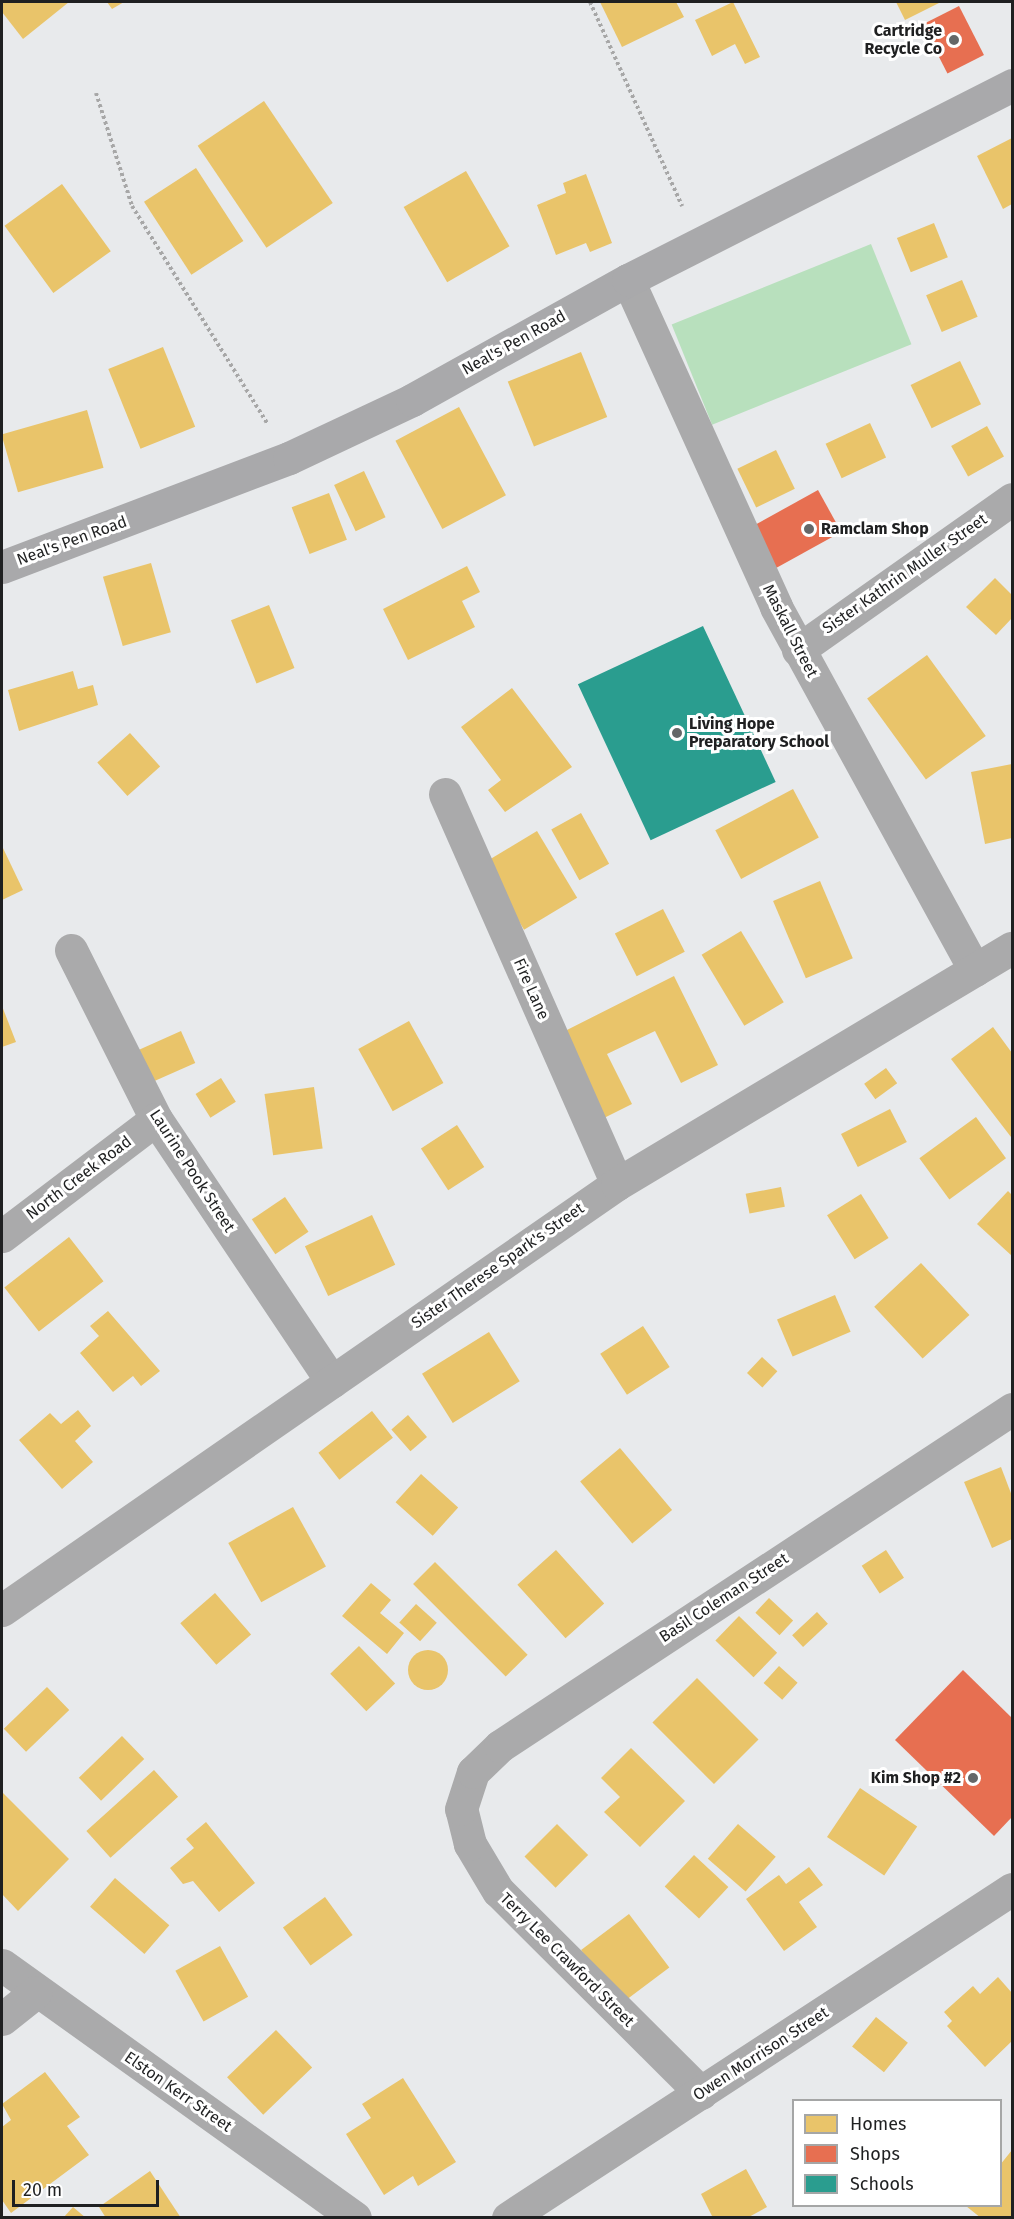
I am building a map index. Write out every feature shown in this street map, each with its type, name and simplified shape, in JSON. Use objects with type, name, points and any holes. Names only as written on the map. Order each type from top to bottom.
[{"type":"street","name":"Neal's Pen Road","points":[[2,567],[289,458],[412,399],[628,280],[1012,86]]},
{"type":"street","name":"Maskall Street","points":[[628,280],[798,650],[975,970]]},
{"type":"street","name":"Sister Kathrin Muller Street","points":[[798,650],[1012,499]]},
{"type":"street","name":"Fire Lane","points":[[445,794],[617,1184]]},
{"type":"street","name":"Sister Therese Spark's Street","points":[[2,1610],[617,1184],[1012,948]]},
{"type":"street","name":"Laurine Pook Street","points":[[71,951],[156,1119],[332,1382]]},
{"type":"street","name":"North Creek Road","points":[[2,1236],[156,1119]]},
{"type":"street","name":"Basil Coleman Street","points":[[461,1809],[473,1772],[500,1746],[1012,1409]]},
{"type":"street","name":"Terry Lee Crawford Street","points":[[461,1809],[470,1844],[498,1891],[701,2093]]},
{"type":"street","name":"Owen Morrison Street","points":[[508,2217],[1012,1889]]},
{"type":"street","name":"Elston Kerr Street","points":[[2,1965],[36,1992],[355,2217]]},
{"type":"street","points":[[2,2019],[36,1992]]},
{"type":"path","points":[[590,2],[699,243]]},
{"type":"path","points":[[96,93],[132,206],[289,458]]},
{"type":"green space","points":[[871,244],[911,344],[712,425],[672,325]]},
{"type":"building: Homes","points":[[2,2],[69,2],[23,39],[2,12]]},
{"type":"building: Homes","points":[[107,2],[124,2],[112,9]]},
{"type":"building: Homes","points":[[600,2],[676,2],[684,17],[622,47]]},
{"type":"building: Homes","points":[[733,2],[760,57],[745,64],[735,44],[712,56],[695,20]]},
{"type":"building: Homes","points":[[896,2],[941,2],[905,20]]},
{"type":"building: Homes","points":[[264,101],[333,203],[266,248],[198,146]]},
{"type":"building: Homes","points":[[1012,138],[1012,204],[1003,209],[977,156]]},
{"type":"building: Homes","points":[[196,168],[243,241],[191,275],[144,202]]},
{"type":"building: Homes","points":[[466,171],[510,246],[447,282],[404,207]]},
{"type":"building: Homes","points":[[586,174],[612,243],[590,252],[586,243],[556,255],[537,205],[566,193],[563,183]]},
{"type":"building: Homes","points":[[62,184],[111,251],[53,293],[5,226]]},
{"type":"building: Homes","points":[[934,223],[948,257],[911,272],[897,238]]},
{"type":"building: Homes","points":[[962,280],[978,317],[942,332],[926,295]]},
{"type":"building: Homes","points":[[163,347],[195,427],[141,449],[108,369]]},
{"type":"building: Homes","points":[[581,352],[607,417],[534,446],[508,382]]},
{"type":"building: Homes","points":[[960,361],[981,404],[932,428],[911,385]]},
{"type":"building: Homes","points":[[459,407],[506,495],[442,529],[395,441]]},
{"type":"building: Homes","points":[[87,410],[104,468],[18,492],[2,434]]},
{"type":"building: Homes","points":[[870,423],[886,457],[842,478],[826,444]]},
{"type":"building: Homes","points":[[987,426],[1004,457],[968,476],[951,446]]},
{"type":"building: Homes","points":[[776,450],[795,489],[756,507],[737,469]]},
{"type":"building: Homes","points":[[364,471],[386,517],[356,531],[334,485]]},
{"type":"building: Homes","points":[[329,493],[347,540],[310,554],[292,507]]},
{"type":"building: Homes","points":[[151,563],[171,632],[123,646],[103,577]]},
{"type":"building: Homes","points":[[467,566],[480,592],[462,601],[475,627],[408,660],[383,609]]},
{"type":"building: Homes","points":[[995,578],[1012,595],[1012,618],[996,635],[966,607]]},
{"type":"building: Homes","points":[[269,605],[294,668],[256,683],[231,620]]},
{"type":"building: Homes","points":[[927,655],[986,736],[926,779],[867,698]]},
{"type":"building: Homes","points":[[73,671],[78,689],[93,685],[98,705],[19,731],[8,690]]},
{"type":"building: Homes","points":[[512,688],[572,767],[505,812],[488,790],[501,780],[461,727]]},
{"type":"building: Homes","points":[[130,733],[160,766],[127,796],[97,762]]},
{"type":"building: Homes","points":[[1012,764],[1012,838],[985,844],[971,772]]},
{"type":"building: Homes","points":[[793,789],[819,838],[741,879],[715,830]]},
{"type":"building: Homes","points":[[581,813],[609,864],[579,880],[551,829]]},
{"type":"building: Homes","points":[[537,831],[577,898],[524,930],[484,863]]},
{"type":"building: Homes","points":[[2,846],[23,890],[2,900]]},
{"type":"building: Homes","points":[[820,881],[853,958],[806,978],[773,901]]},
{"type":"building: Homes","points":[[663,909],[685,952],[637,976],[615,934]]},
{"type":"building: Homes","points":[[741,931],[784,1002],[744,1026],[702,955]]},
{"type":"building: Homes","points":[[674,976],[718,1065],[681,1083],[655,1031],[607,1054],[632,1104],[598,1121],[555,1036]]},
{"type":"building: Homes","points":[[2,1006],[16,1042],[2,1047]]},
{"type":"building: Homes","points":[[409,1021],[443,1083],[393,1111],[358,1049]]},
{"type":"building: Homes","points":[[993,1027],[1012,1053],[1011,1137],[951,1059]]},
{"type":"building: Homes","points":[[181,1031],[195,1063],[148,1084],[133,1052]]},
{"type":"building: Homes","points":[[886,1068],[897,1083],[875,1099],[864,1084]]},
{"type":"building: Homes","points":[[221,1078],[236,1102],[210,1118],[196,1094]]},
{"type":"building: Homes","points":[[314,1087],[323,1148],[273,1155],[264,1094]]},
{"type":"building: Homes","points":[[890,1109],[907,1142],[858,1167],[841,1134]]},
{"type":"building: Homes","points":[[976,1117],[1006,1158],[949,1199],[919,1158]]},
{"type":"building: Homes","points":[[457,1125],[484,1167],[448,1190],[421,1148]]},
{"type":"building: Homes","points":[[781,1187],[785,1207],[749,1214],[746,1194]]},
{"type":"building: Homes","points":[[1008,1191],[1012,1195],[1012,1256],[977,1224]]},
{"type":"building: Homes","points":[[861,1194],[889,1238],[855,1259],[827,1215]]},
{"type":"building: Homes","points":[[285,1197],[308,1232],[275,1254],[252,1219]]},
{"type":"building: Homes","points":[[372,1215],[395,1265],[328,1296],[305,1246]]},
{"type":"building: Homes","points":[[69,1237],[103,1281],[39,1332],[4,1287]]},
{"type":"building: Homes","points":[[921,1263],[969,1315],[923,1359],[874,1307]]},
{"type":"building: Homes","points":[[835,1295],[851,1332],[793,1356],[777,1320]]},
{"type":"building: Homes","points":[[108,1311],[160,1371],[141,1386],[133,1376],[113,1392],[80,1353],[99,1336],[90,1326]]},
{"type":"building: Homes","points":[[643,1326],[670,1367],[627,1395],[600,1354]]},
{"type":"building: Homes","points":[[489,1332],[520,1381],[453,1423],[422,1374]]},
{"type":"building: Homes","points":[[762,1357],[777,1371],[762,1387],[747,1373]]},
{"type":"building: Homes","points":[[78,1410],[91,1426],[75,1441],[93,1462],[62,1489],[19,1440],[50,1413],[61,1424]]},
{"type":"building: Homes","points":[[372,1411],[393,1438],[339,1480],[318,1453]]},
{"type":"building: Homes","points":[[408,1415],[427,1437],[410,1451],[391,1429]]},
{"type":"building: Homes","points":[[620,1448],[672,1510],[632,1543],[580,1481]]},
{"type":"building: Homes","points":[[1001,1467],[1012,1496],[1012,1539],[992,1548],[964,1482]]},
{"type":"building: Homes","points":[[421,1474],[458,1507],[433,1536],[396,1502]]},
{"type":"building: Homes","points":[[293,1507],[326,1566],[261,1602],[228,1543]]},
{"type":"building: Homes","points":[[556,1550],[604,1604],[566,1638],[517,1585]]},
{"type":"building: Homes","points":[[886,1550],[904,1578],[880,1593],[862,1566]]},
{"type":"building: Homes","points":[[435,1562],[528,1655],[506,1677],[413,1584]]},
{"type":"building: Homes","points":[[371,1583],[391,1600],[380,1613],[404,1633],[387,1654],[342,1616]]},
{"type":"building: Homes","points":[[215,1593],[251,1635],[216,1665],[180,1623]]},
{"type":"building: Homes","points":[[769,1598],[793,1621],[779,1635],[755,1613]]},
{"type":"building: Homes","points":[[416,1604],[437,1623],[420,1641],[399,1623]]},
{"type":"building: Homes","points":[[817,1612],[828,1624],[803,1647],[792,1635]]},
{"type":"building: Homes","points":[[739,1616],[777,1653],[754,1677],[715,1640]]},
{"type":"building: Homes","points":[[359,1646],[395,1683],[366,1711],[330,1674]]},
{"type":"building: Homes","points":[[428,1650],[442,1656],[448,1670],[442,1684],[428,1690],[414,1684],[408,1670],[414,1656]]},
{"type":"building: Homes","points":[[779,1666],[798,1683],[782,1700],[764,1683]]},
{"type":"building: Homes","points":[[697,1678],[759,1740],[714,1784],[652,1723]]},
{"type":"building: Homes","points":[[47,1687],[69,1710],[26,1752],[4,1729]]},
{"type":"building: Homes","points":[[122,1736],[144,1759],[101,1801],[79,1778]]},
{"type":"building: Homes","points":[[631,1748],[685,1801],[640,1847],[604,1812],[620,1797],[601,1778]]},
{"type":"building: Homes","points":[[154,1770],[178,1797],[110,1858],[86,1831]]},
{"type":"building: Homes","points":[[860,1788],[917,1827],[884,1875],[827,1837]]},
{"type":"building: Homes","points":[[2,1792],[69,1859],[18,1911],[2,1894]]},
{"type":"building: Homes","points":[[206,1822],[255,1883],[219,1912],[193,1881],[183,1884],[170,1868],[194,1848],[186,1839]]},
{"type":"building: Homes","points":[[557,1824],[588,1855],[556,1888],[524,1857]]},
{"type":"building: Homes","points":[[738,1824],[776,1857],[746,1892],[708,1859]]},
{"type":"building: Homes","points":[[694,1855],[728,1887],[699,1919],[665,1886]]},
{"type":"building: Homes","points":[[809,1867],[823,1885],[799,1902],[817,1927],[784,1951],[746,1899],[779,1875],[786,1884]]},
{"type":"building: Homes","points":[[115,1878],[169,1925],[144,1954],[90,1907]]},
{"type":"building: Homes","points":[[325,1897],[353,1935],[311,1966],[283,1928]]},
{"type":"building: Homes","points":[[629,1914],[669,1968],[621,2004],[581,1950]]},
{"type":"building: Homes","points":[[220,1946],[248,1997],[204,2021],[175,1971]]},
{"type":"building: Homes","points":[[998,1977],[1012,1993],[1012,2041],[985,2067],[947,2026],[952,2021],[944,2012],[973,1986],[980,1994]]},
{"type":"building: Homes","points":[[876,2017],[908,2043],[884,2072],[852,2047]]},
{"type":"building: Homes","points":[[276,2030],[312,2067],[263,2115],[227,2077]]},
{"type":"building: Homes","points":[[45,2072],[80,2117],[67,2126],[89,2155],[11,2213],[2,2200],[2,2127],[11,2120],[2,2104]]},
{"type":"building: Homes","points":[[403,2078],[456,2162],[418,2186],[413,2176],[384,2195],[346,2134],[371,2118],[362,2104]]},
{"type":"building: Homes","points":[[1012,2150],[1012,2218],[981,2218],[967,2207],[1002,2207],[1002,2162]]},
{"type":"building: Homes","points":[[746,2169],[767,2207],[747,2218],[713,2218],[701,2194]]},
{"type":"building: Homes","points":[[150,2171],[181,2218],[106,2218],[99,2207]]},
{"type":"building: Homes","points":[[73,2207],[86,2218],[63,2218]]},
{"type":"building: Shops","name":"Cartridge Recycle Co","points":[[959,6],[984,55],[947,74],[922,25]]},
{"type":"building: Shops","points":[[818,490],[841,532],[775,569],[752,527]]},
{"type":"building: Shops","name":"Kim Shop #2","points":[[963,1670],[1012,1718],[1012,1817],[994,1836],[895,1740]]},
{"type":"building: Schools","name":"Living Hope Preparatory School","points":[[703,626],[776,782],[651,840],[578,684]]},
{"type":"place","name":"Cartridge Recycle Co","points":[[954,40]]},
{"type":"place","name":"Ramclam Shop","points":[[809,529]]},
{"type":"place","name":"Living Hope Preparatory School","points":[[677,733]]},
{"type":"place","name":"Kim Shop #2","points":[[973,1778]]}]
